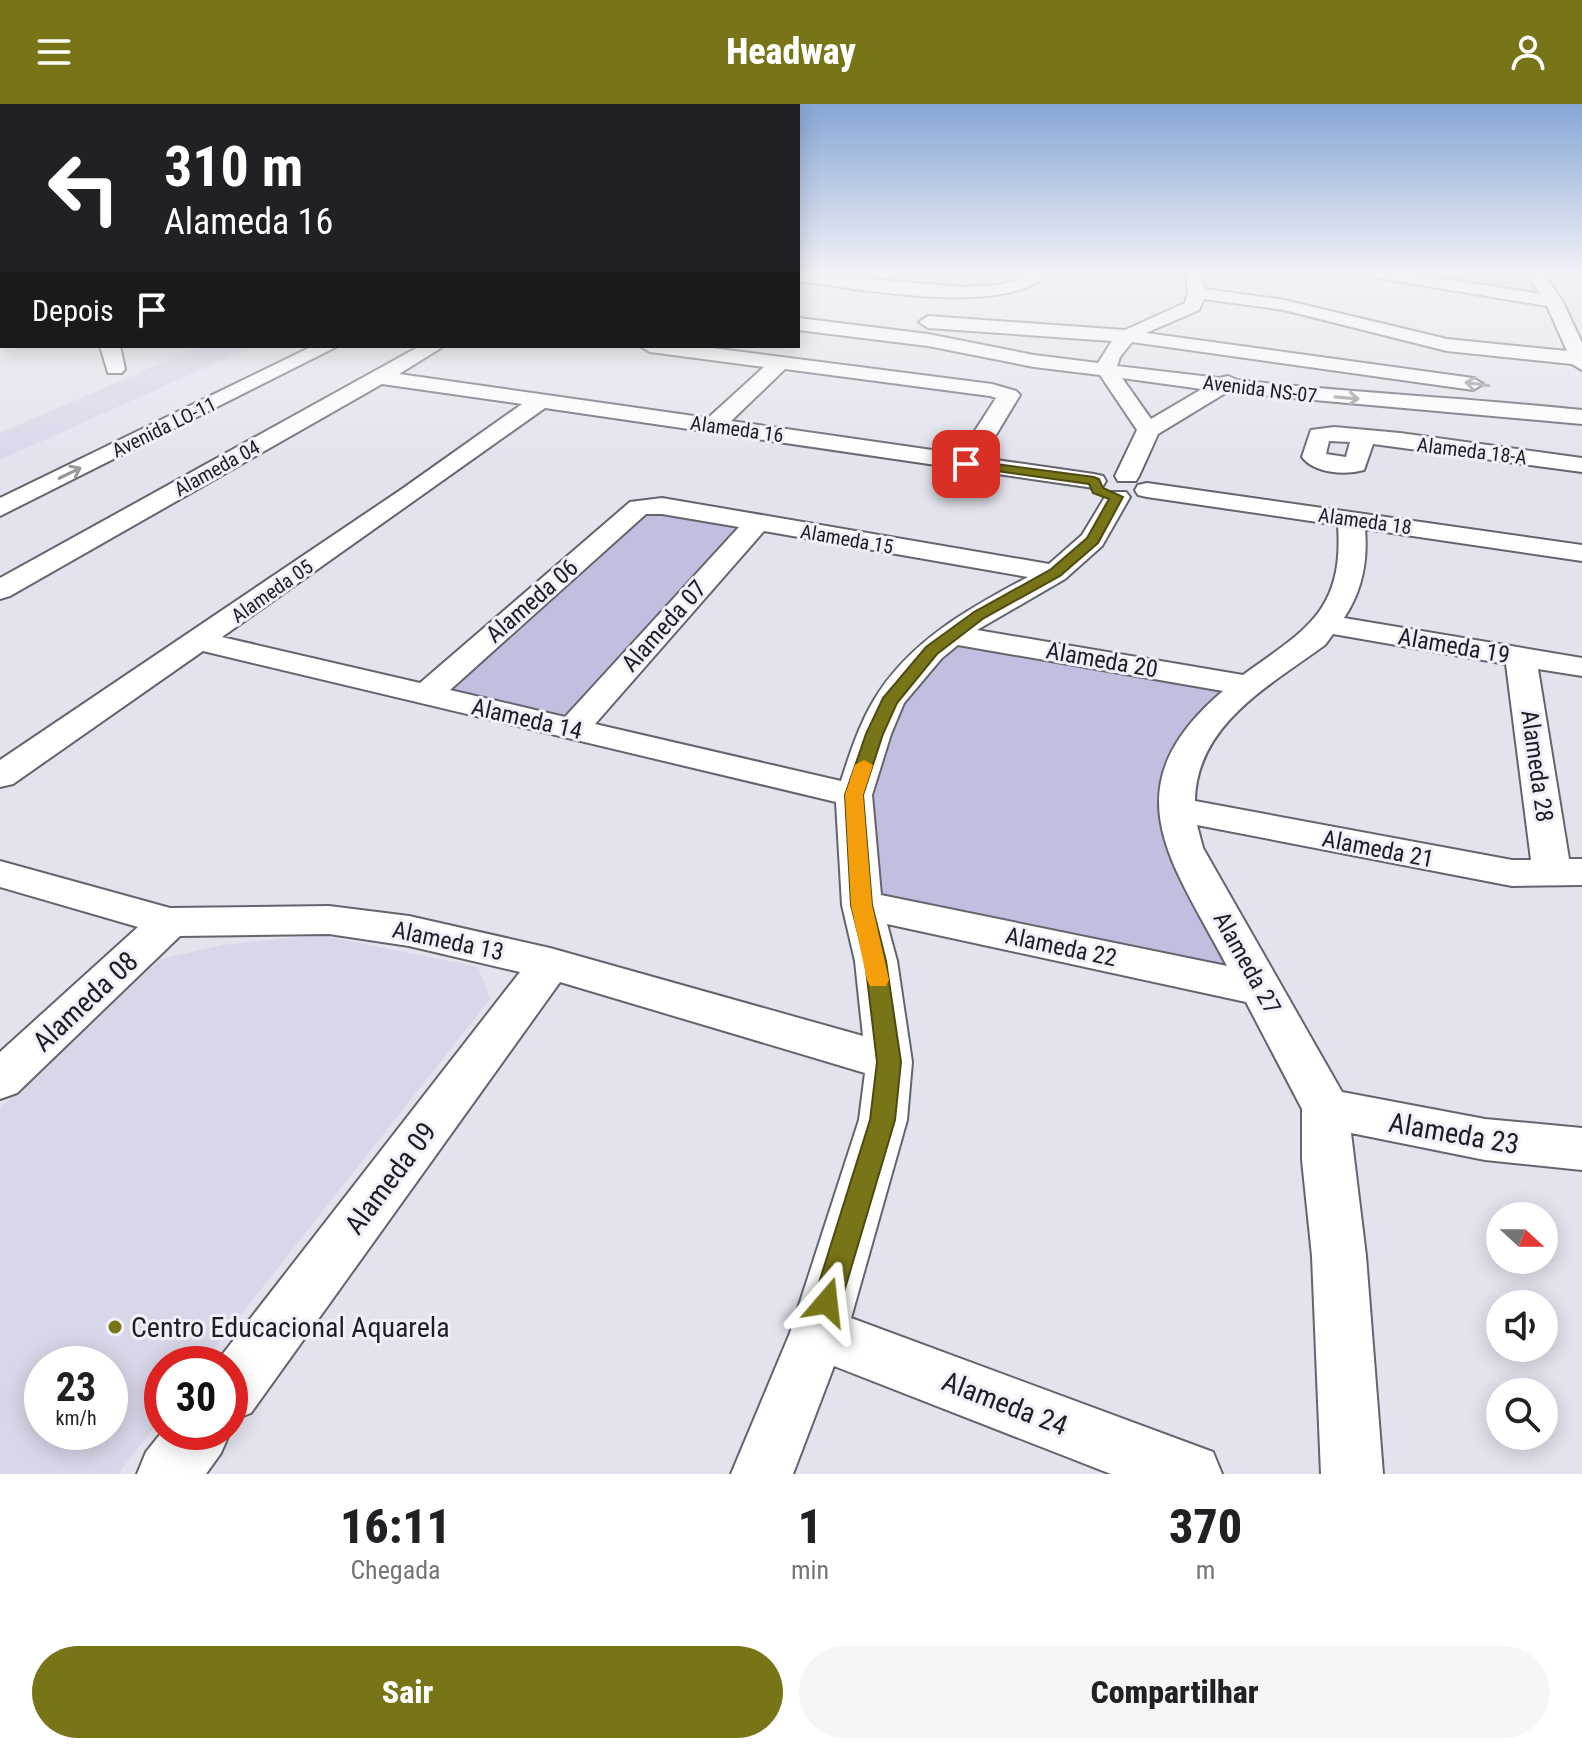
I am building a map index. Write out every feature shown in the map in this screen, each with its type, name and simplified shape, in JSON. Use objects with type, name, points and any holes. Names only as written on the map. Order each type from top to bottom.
[{"type":"street","name":"Avenida NS-07","points":[[903,337],[1034,361],[1223,385],[1582,417]]},
{"type":"street","points":[[1126,337],[1112,350],[1106,370],[1148,430]]},
{"type":"street","name":"Avenida NS-07","points":[[1134,337],[1582,398]]},
{"type":"street","points":[[762,1474],[818,1333],[883,1120],[889,1062],[876,961],[862,905],[854,795],[874,734],[889,701],[931,651],[979,615],[1055,573],[1093,540],[1148,430],[1242,374],[1249,364],[1228,337]]},
{"type":"street","points":[[1411,337],[1439,344],[1581,361]]},
{"type":"street","points":[[1570,337],[1581,361]]},
{"type":"street","points":[[110,348],[115,369]]},
{"type":"street","name":"Avenida LO-11","points":[[14,477],[282,348]]},
{"type":"street","name":"Avenida LO-11","points":[[0,508],[324,348]]},
{"type":"street","name":"Alameda 04","points":[[0,590],[430,348]]},
{"type":"street","points":[[665,348],[1005,393],[1009,398],[966,464]]},
{"type":"street","points":[[714,425],[780,363]]},
{"type":"street","name":"Alameda 16","points":[[379,377],[1121,486]]},
{"type":"street","name":"Alameda 05","points":[[0,776],[200,641],[540,401]]},
{"type":"street","name":"Alameda 18-A","points":[[1363,437],[1582,465]]},
{"type":"street","name":"Alameda 18","points":[[1121,486],[1582,553]]},
{"type":"street","name":"Alameda 15","points":[[639,507],[662,506],[1055,573]]},
{"type":"street","name":"Alameda 06","points":[[425,695],[639,507]]},
{"type":"street","name":"Alameda 27","points":[[1351,519],[1354,548],[1351,581],[1326,624],[1314,639],[1211,717],[1189,749],[1179,778],[1176,809],[1184,848],[1326,1108],[1327,1160],[1339,1256],[1352,1474]]},
{"type":"street","name":"Alameda 07","points":[[571,730],[757,523]]},
{"type":"street","name":"Alameda 19","points":[[1326,624],[1582,667]]},
{"type":"street","name":"Alameda 20","points":[[951,635],[1252,686]]},
{"type":"street","name":"Alameda 14","points":[[200,641],[854,795]]},
{"type":"street","name":"Alameda 28","points":[[1521,657],[1567,873]]},
{"type":"street","name":"Alameda 21","points":[[1176,809],[1437,861],[1512,873],[1567,873]]},
{"type":"street","name":"Alameda 13","points":[[0,874],[170,922],[329,920],[409,931],[550,964],[889,1062]]},
{"type":"street","name":"Alameda 22","points":[[862,905],[1261,989]]},
{"type":"street","name":"Alameda 08","points":[[0,1080],[170,922]]},
{"type":"street","name":"Alameda 09","points":[[248,1368],[550,964]]},
{"type":"street","name":"Alameda 23","points":[[1326,1108],[1431,1131],[1522,1146],[1582,1149]]},
{"type":"street","name":"Alameda 24","points":[[818,1333],[1191,1474]]},
{"type":"street","points":[[168,1474],[186,1450]]},
{"type":"shaded area","points":[[196,348],[249,348],[0,460],[0,433]]},
{"type":"shaded area","points":[[639,507],[757,523],[571,730],[425,695]]},
{"type":"shaded area","points":[[958,644],[1252,686],[1200,733],[1176,809],[1261,989],[862,905],[874,734],[908,676]]},
{"type":"shaded area","points":[[320,935],[478,967],[490,999],[216,1346],[144,1346],[144,1440],[118,1474],[0,1474],[0,1108],[161,959],[223,945]]},
{"type":"slow traffic","points":[[864,765],[854,795],[862,905],[878,980]]},
{"type":"place","name":"Centro Educacional Aquarela","points":[[115,1327]]},
{"type":"route","points":[[827,1302],[883,1120],[889,1062],[876,961],[862,905],[854,795],[874,734],[889,701],[931,651],[979,615],[1055,573],[1093,540],[1117,497],[1098,490],[1094,487],[1094,481],[966,464]]}]
